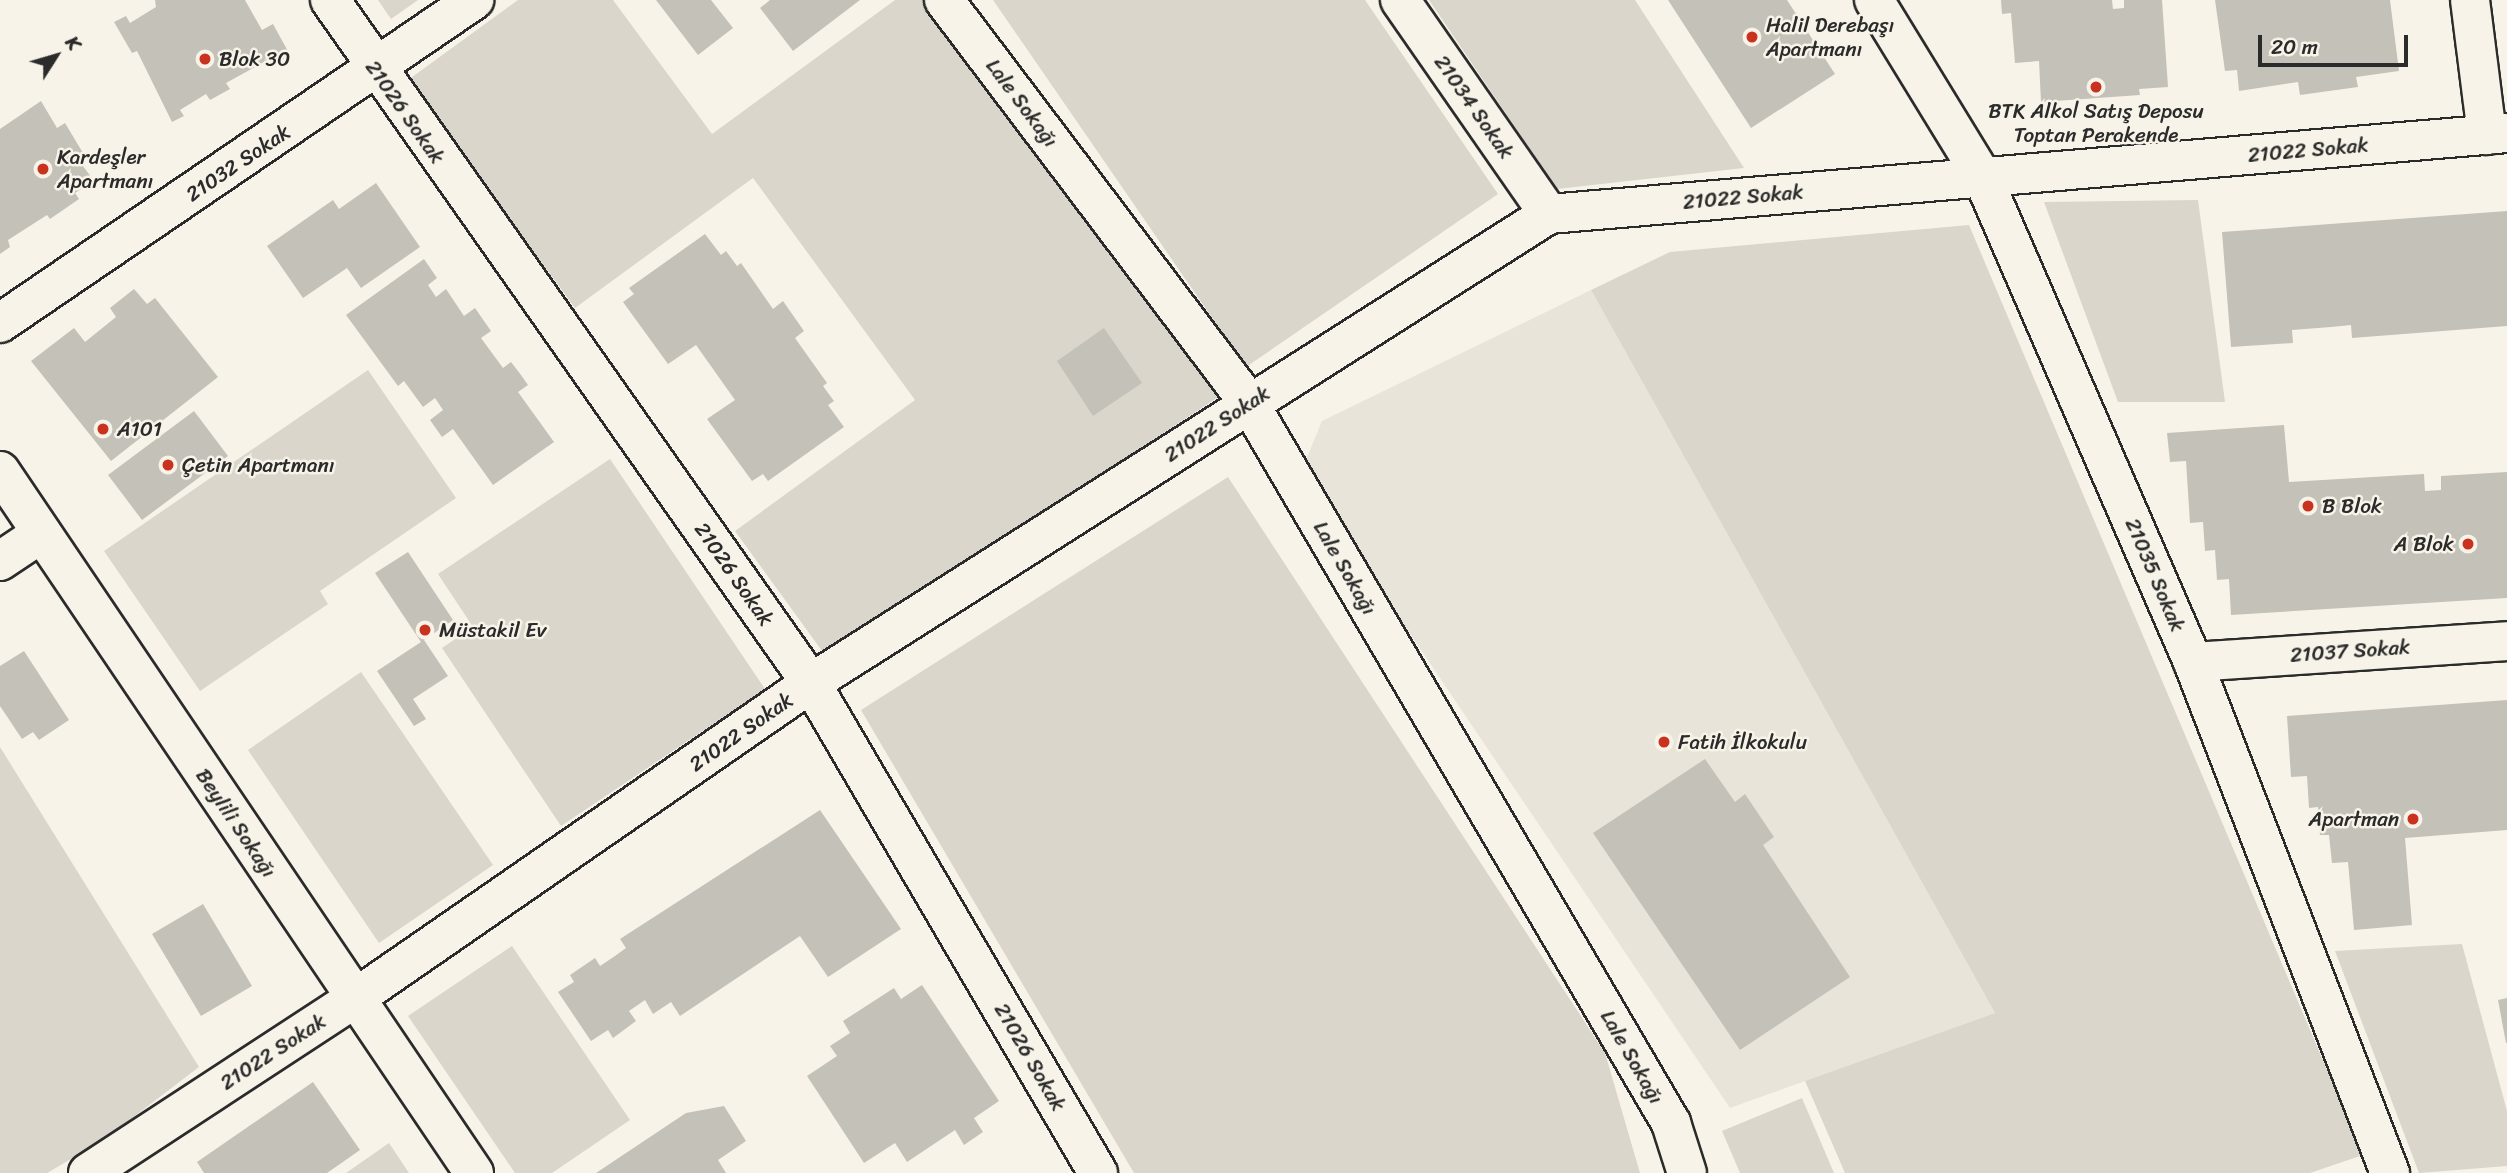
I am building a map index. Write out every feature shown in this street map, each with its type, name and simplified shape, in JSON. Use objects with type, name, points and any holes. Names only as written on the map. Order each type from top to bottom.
[{"type":"street","name":"21026 Sokak","points":[[330,0],[376,71],[811,683],[1098,1173]]},
{"type":"street","name":"21032 Sokak","points":[[0,323],[376,71],[474,0]]},
{"type":"street","name":"Lale Sokağı","points":[[944,0],[1249,403],[1671,1123],[1686,1173]]},
{"type":"street","name":"21034 Sokak","points":[[1400,0],[1549,214]]},
{"type":"street","name":"21035 Sokak","points":[[1874,0],[1982,176],[2193,662],[2390,1173]]},
{"type":"street","points":[[2470,0],[2497,134]]},
{"type":"street","name":"21022 Sokak","points":[[88,1173],[354,999],[811,683],[1549,214],[2497,134]]},
{"type":"street","name":"Beylili Sokağı","points":[[0,471],[474,1173]]},
{"type":"street","points":[[0,561],[42,533]]},
{"type":"street","name":"21037 Sokak","points":[[2193,662],[2507,641]]},
{"type":"shaded area","points":[[378,0],[418,0],[391,19]]},
{"type":"shaded area","points":[[518,0],[613,0],[712,134],[895,0],[935,0],[1223,394],[825,655],[735,531],[915,400],[753,178],[575,308],[408,80]]},
{"type":"shaded area","points":[[993,0],[1365,0],[1498,194],[1246,367]]},
{"type":"shaded area","points":[[1429,0],[1635,0],[1744,168],[1557,189]]},
{"type":"shaded area","points":[[2198,200],[2225,402],[2118,402],[2044,202]]},
{"type":"shaded area","points":[[1969,225],[2363,1155],[2310,1173],[1845,1173],[1805,1081],[1995,1013],[1591,290],[1670,252]]},
{"type":"shaded area","name":"Fatih İlkokulu","points":[[1591,290],[1995,1013],[1730,1108],[1301,472],[1322,421]]},
{"type":"shaded area","points":[[368,370],[456,498],[320,591],[328,604],[200,691],[104,551]]},
{"type":"shaded area","points":[[610,459],[765,689],[561,826],[442,648],[473,627],[438,574]]},
{"type":"shaded area","points":[[1228,477],[1605,1053],[1640,1173],[1134,1173],[861,710]]},
{"type":"shaded area","points":[[361,672],[493,865],[379,943],[248,750]]},
{"type":"shaded area","points":[[0,747],[199,1067],[102,1141],[47,1173],[0,1173]]},
{"type":"shaded area","points":[[2462,944],[2507,1111],[2507,1166],[2419,1173],[2335,951]]},
{"type":"shaded area","points":[[512,946],[630,1120],[552,1173],[515,1173],[408,1016]]},
{"type":"shaded area","points":[[1802,1098],[1834,1173],[1740,1173],[1722,1131]]},
{"type":"shaded area","points":[[389,1143],[409,1173],[346,1173]]},
{"type":"building","name":"Blok 30","points":[[155,0],[245,0],[262,30],[273,24],[290,55],[279,62],[275,56],[226,83],[230,89],[210,100],[206,94],[180,110],[184,116],[172,122],[137,51],[132,53],[114,22],[126,16],[130,23],[156,7]]},
{"type":"building","points":[[656,0],[711,0],[733,28],[698,55]]},
{"type":"building","points":[[770,0],[860,0],[793,51],[760,8]]},
{"type":"building","name":"Halil Derebaşı Apartmanı","points":[[1668,0],[1787,0],[1835,74],[1751,128]]},
{"type":"building","points":[[2001,0],[2112,0],[2113,9],[2124,8],[2124,0],[2162,0],[2168,87],[2139,89],[2140,95],[2041,102],[2039,61],[2015,63],[2011,13],[2002,14]]},
{"type":"building","points":[[2215,0],[2390,0],[2399,71],[2356,77],[2358,87],[2300,95],[2298,82],[2239,91],[2237,70],[2225,71]]},
{"type":"building","name":"Kardeşler Apartmanı","points":[[41,101],[57,128],[65,123],[83,153],[77,158],[94,181],[75,193],[79,199],[50,219],[47,215],[8,240],[10,247],[0,254],[0,129]]},
{"type":"building","points":[[376,183],[420,247],[361,288],[347,268],[303,298],[267,246],[333,200],[339,209]]},
{"type":"building","points":[[2507,211],[2507,326],[2352,338],[2351,325],[2292,330],[2293,343],[2231,347],[2222,232]]},
{"type":"building","points":[[705,234],[721,255],[726,251],[737,266],[741,263],[773,309],[783,301],[804,331],[795,338],[827,383],[823,386],[834,401],[828,405],[844,427],[768,481],[763,474],[752,481],[707,419],[735,400],[696,345],[668,364],[623,302],[634,294],[629,288]]},
{"type":"building","points":[[424,259],[437,278],[428,285],[436,297],[446,289],[464,316],[475,308],[491,331],[481,338],[503,368],[511,362],[521,375],[528,385],[518,392],[554,442],[493,485],[453,429],[442,437],[430,420],[443,410],[435,398],[423,407],[404,381],[398,386],[346,315]]},
{"type":"building","points":[[134,289],[147,304],[155,298],[218,377],[111,461],[31,361],[74,328],[85,342],[116,317],[110,308]]},
{"type":"building","points":[[1104,328],[1142,383],[1093,416],[1057,361]]},
{"type":"building","name":"Çetin Apartmanı","points":[[194,411],[228,456],[142,520],[108,475]]},
{"type":"building","name":"B Blok","points":[[2284,425],[2289,482],[2424,474],[2425,491],[2441,490],[2441,476],[2507,472],[2507,598],[2231,615],[2229,579],[2217,580],[2215,550],[2205,551],[2203,522],[2190,523],[2186,461],[2170,462],[2167,433]]},
{"type":"building","name":"Müstakil Ev","points":[[408,552],[453,620],[424,640],[448,676],[413,699],[426,719],[414,726],[377,671],[421,642],[375,573]]},
{"type":"building","points":[[24,651],[69,720],[39,740],[33,732],[22,739],[0,706],[0,666]]},
{"type":"building","name":"Apartman","points":[[2507,700],[2507,830],[2405,838],[2412,925],[2354,930],[2348,862],[2332,863],[2329,835],[2320,835],[2318,807],[2309,808],[2307,776],[2291,777],[2287,716]]},
{"type":"building","name":"Fatih İlkokulu","points":[[1705,759],[1735,802],[1745,794],[1774,837],[1763,845],[1850,977],[1740,1050],[1593,833]]},
{"type":"building","points":[[820,810],[901,929],[828,977],[800,936],[680,1016],[671,1002],[653,1014],[645,1000],[629,1011],[636,1021],[613,1038],[608,1030],[591,1041],[558,992],[574,982],[570,975],[595,958],[600,966],[626,948],[620,939]]},
{"type":"building","points":[[203,904],[252,986],[201,1016],[152,934]]},
{"type":"building","points":[[922,985],[999,1101],[974,1118],[983,1132],[964,1145],[955,1130],[907,1162],[895,1143],[864,1163],[807,1076],[837,1056],[830,1046],[850,1033],[843,1021],[894,988],[901,999]]},
{"type":"building","points":[[2507,998],[2507,1043],[2506,1043],[2498,1000]]},
{"type":"building","points":[[313,1082],[360,1150],[327,1173],[204,1173],[197,1162]]},
{"type":"building","points":[[724,1106],[746,1141],[718,1160],[726,1173],[596,1173],[686,1113]]},
{"type":"place","name":"Halil Derebaşı Apartmanı","points":[[1752,37]]},
{"type":"place","name":"Blok 30","points":[[205,59]]},
{"type":"place","name":"BTK Alkol Satış Deposu Toptan Perakende","points":[[2096,87]]},
{"type":"place","name":"Kardeşler Apartmanı","points":[[43,169]]},
{"type":"place","name":"A101","points":[[103,429]]},
{"type":"place","name":"Çetin Apartmanı","points":[[168,465]]},
{"type":"place","name":"B Blok","points":[[2308,506]]},
{"type":"place","name":"A Blok","points":[[2468,544]]},
{"type":"place","name":"Müstakil Ev","points":[[425,630]]},
{"type":"place","name":"Fatih İlkokulu","points":[[1664,742]]},
{"type":"place","name":"Apartman","points":[[2413,819]]}]
